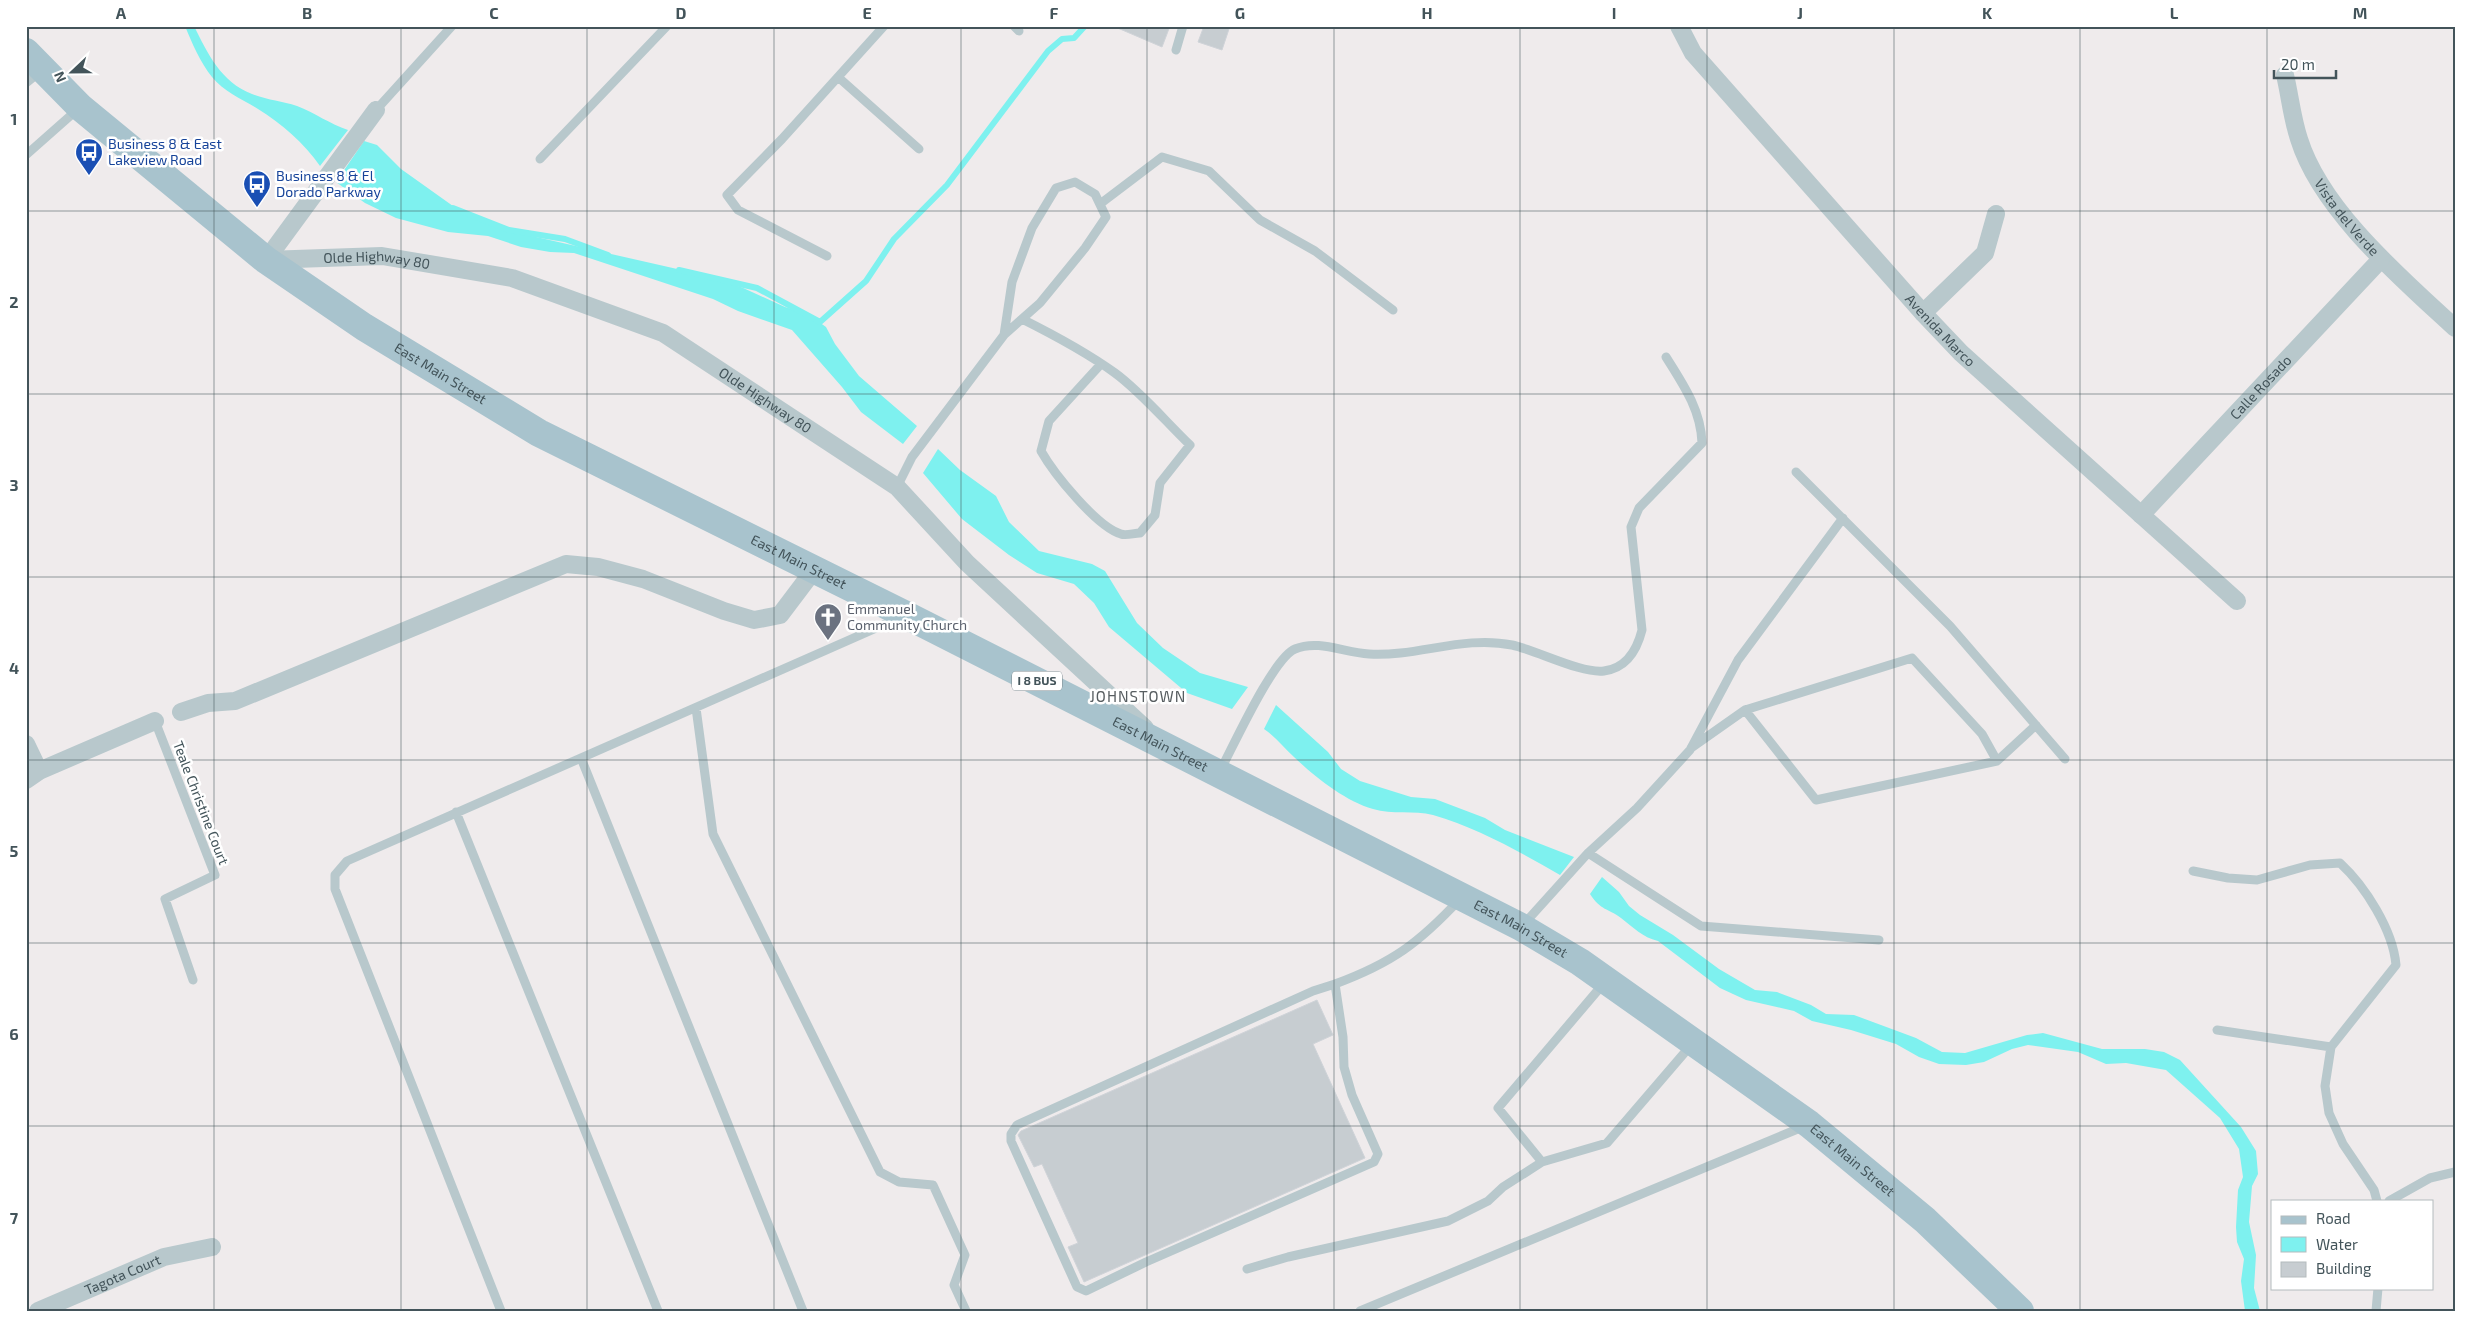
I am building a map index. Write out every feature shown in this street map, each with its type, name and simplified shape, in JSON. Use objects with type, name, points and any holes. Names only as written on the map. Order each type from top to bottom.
[{"type":"main road","name":"East Main Street","points":[[32,68],[266,260],[364,327],[539,433],[906,615],[1521,927],[1605,980],[1809,1124],[1925,1220],[2020,1311]]},
{"type":"street","name":"Avenida Marco","points":[[1679,26],[1693,54],[1923,313],[1961,353],[2237,601]]},
{"type":"street","name":"Vista del Verde","points":[[2285,75],[2299,139],[2318,181],[2381,259],[2455,328]]},
{"type":"street","points":[[266,260],[376,110]]},
{"type":"street","points":[[1923,313],[1986,253],[1996,214]]},
{"type":"street","name":"Olde Highway 80","points":[[266,260],[382,256],[512,278],[663,333],[897,487],[967,563],[1165,748]]},
{"type":"street","name":"Calle Rosado","points":[[2141,515],[2381,259]]},
{"type":"street","points":[[181,712],[208,704],[235,702],[566,564],[598,567],[643,579],[724,611],[754,620],[780,615],[814,570]]},
{"type":"street","points":[[26,744],[33,776],[155,721]]},
{"type":"street","name":"Tagota Court","points":[[38,1311],[164,1257],[212,1247]]},
{"type":"lane","points":[[376,110],[452,26]]},
{"type":"lane","points":[[540,158],[667,26]]},
{"type":"lane","points":[[827,256],[738,210],[728,195],[884,26]]},
{"type":"lane","points":[[1176,50],[1183,26]]},
{"type":"lane","points":[[838,77],[919,149]]},
{"type":"lane","points":[[26,155],[80,107]]},
{"type":"lane","points":[[1100,204],[1162,157],[1209,172],[1260,220],[1315,250],[1393,310]]},
{"type":"lane","points":[[897,487],[912,457],[1004,335],[1040,303],[1085,248],[1106,217],[1095,194],[1075,182],[1056,188],[1032,228],[1012,282],[1004,335]]},
{"type":"lane","points":[[1022,319],[1063,340],[1101,364],[1116,374],[1190,444],[1160,482],[1155,515],[1140,533],[1122,535],[1100,523],[1049,465],[1041,452],[1049,421],[1101,364]]},
{"type":"lane","points":[[1219,774],[1266,684],[1287,654],[1294,649],[1318,645],[1370,655],[1397,654],[1444,646],[1498,643],[1513,645],[1559,660],[1603,671],[1624,663],[1630,658],[1638,645],[1642,630],[1631,527],[1639,508],[1702,444],[1702,428],[1690,395],[1666,357]]},
{"type":"lane","points":[[1796,472],[1950,626],[2065,759]]},
{"type":"lane","points":[[1690,750],[1738,660],[1843,518]]},
{"type":"lane","points":[[501,1311],[335,890],[335,875],[347,861],[906,615]]},
{"type":"lane","points":[[1521,927],[1588,853],[1637,808],[1690,750],[1745,710],[1912,658],[1982,734],[1997,761]]},
{"type":"lane","points":[[696,708],[713,834],[880,1172],[899,1182],[934,1185],[965,1254],[954,1285],[966,1311]]},
{"type":"lane","points":[[1745,710],[1816,800],[1997,761],[2036,724]]},
{"type":"lane","name":"Teale Christine Court","points":[[155,721],[215,875],[164,899],[193,980]]},
{"type":"lane","points":[[582,758],[803,1311]]},
{"type":"lane","points":[[456,812],[658,1311]]},
{"type":"lane","points":[[1588,853],[1701,926],[1879,940]]},
{"type":"lane","points":[[2194,871],[2228,878],[2257,880],[2310,865],[2340,862],[2359,880],[2394,949],[2396,965],[2331,1047],[2325,1086],[2329,1113],[2343,1144],[2374,1190],[2377,1200]]},
{"type":"lane","points":[[1335,984],[1343,1037],[1344,1067],[1352,1095],[1378,1154],[1374,1162],[1146,1262],[1086,1291],[1078,1286],[1012,1141],[1013,1129],[1017,1125],[1304,995],[1361,974],[1399,954],[1430,932],[1462,897]]},
{"type":"lane","points":[[1542,1162],[1498,1108],[1605,980]]},
{"type":"lane","points":[[2217,1030],[2331,1047]]},
{"type":"lane","points":[[1247,1269],[1288,1257],[1376,1239],[1448,1221],[1488,1201],[1503,1187],[1542,1162],[1607,1143],[1693,1042]]},
{"type":"lane","points":[[1362,1310],[1809,1124]]},
{"type":"lane","points":[[2391,1200],[2430,1178],[2455,1172]]},
{"type":"lane","points":[[2376,1311],[2378,1290]]},
{"type":"water","points":[[185,26],[194,26],[210,57],[224,75],[241,89],[258,96],[297,106],[348,130],[320,166],[300,142],[276,121],[217,82],[200,59]]},
{"type":"water","points":[[364,141],[377,145],[401,169],[460,211],[523,234],[686,271],[741,287],[785,307],[808,314],[826,327],[835,344],[859,376],[917,426],[903,444],[861,412],[842,387],[792,330],[738,311],[713,299],[574,253],[550,252],[521,247],[488,236],[448,232],[396,218],[365,203],[336,182]]},
{"type":"water","points":[[938,449],[960,470],[996,496],[1009,522],[1039,551],[1092,564],[1105,571],[1137,623],[1163,648],[1200,673],[1248,687],[1232,709],[1187,693],[1109,627],[1094,603],[1074,584],[1037,573],[1009,555],[962,519],[923,473]]},
{"type":"water","points":[[1276,705],[1328,752],[1341,769],[1360,781],[1411,797],[1435,799],[1485,818],[1505,830],[1574,857],[1560,875],[1498,841],[1450,820],[1426,814],[1380,811],[1352,800],[1331,788],[1311,772],[1264,729]]},
{"type":"water","points":[[1602,877],[1640,915],[1673,935],[1719,969],[1755,990],[1777,992],[1811,1005],[1826,1014],[1854,1015],[1916,1038],[1942,1052],[1965,1053],[2027,1035],[2043,1033],[2102,1049],[2145,1049],[2164,1052],[2180,1060],[2241,1127],[2256,1151],[2258,1174],[2252,1186],[2249,1222],[2256,1255],[2254,1288],[2260,1311],[2245,1311],[2241,1281],[2244,1259],[2237,1242],[2236,1227],[2238,1190],[2243,1177],[2239,1149],[2220,1118],[2166,1070],[2126,1063],[2106,1064],[2078,1052],[2028,1045],[2012,1049],[1984,1062],[1966,1065],[1939,1064],[1919,1057],[1896,1044],[1851,1030],[1812,1021],[1794,1011],[1746,1000],[1720,988],[1658,941],[1643,935],[1598,904],[1590,894]]},
{"type":"building","points":[[1113,26],[1170,26],[1162,47]]},
{"type":"building","points":[[1204,26],[1230,26],[1222,50],[1198,42]]},
{"type":"building","points":[[1317,1000],[1333,1035],[1313,1044],[1365,1158],[1084,1282],[1068,1247],[1078,1243],[1042,1164],[1034,1167],[1018,1135],[1021,1131]]},
{"type":"waterway","points":[[679,270],[757,288],[820,322],[866,281],[894,239],[947,185],[1048,51],[1062,39],[1074,38],[1085,26]]},
{"type":"waterway","points":[[453,208],[509,230],[565,239],[608,255]]},
{"type":"place","name":"Business 8 & East Lakeview Road","points":[[89,176]]},
{"type":"place","name":"Business 8 & El Dorado Parkway","points":[[257,208]]},
{"type":"place","name":"Emmanuel Community Church","points":[[828,641]]},
{"type":"district","name":"JOHNSTOWN","points":[[1138,697]]}]
